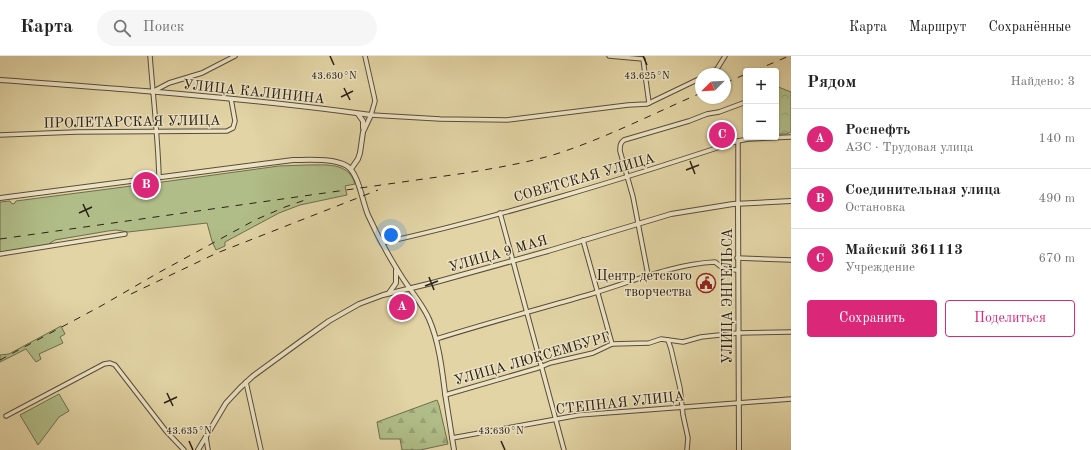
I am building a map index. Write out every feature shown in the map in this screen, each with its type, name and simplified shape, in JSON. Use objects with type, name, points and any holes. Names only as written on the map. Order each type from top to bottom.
[{"type":"street","points":[[150,56],[159,177]]},
{"type":"street","points":[[152,92],[169,83],[202,73],[235,56]]},
{"type":"street","points":[[363,132],[375,102],[365,56]]},
{"type":"street","points":[[609,56],[643,59],[649,102]]},
{"type":"street","points":[[718,68],[724,57]]},
{"type":"street","name":"УЛИЦА КАЛИНИНА","points":[[0,80],[232,99],[310,107],[358,114],[440,119],[507,120],[645,104],[695,81]]},
{"type":"street","name":"ПРОЛЕТАРСКАЯ УЛИЦА","points":[[0,135],[76,132],[230,130],[234,127],[235,121],[232,99]]},
{"type":"street","points":[[648,275],[633,197],[620,146],[621,142],[743,103]]},
{"type":"street","points":[[351,169],[360,153],[363,132],[363,121],[358,114]]},
{"type":"street","name":"СОВЕТСКАЯ УЛИЦА","points":[[382,243],[570,195],[738,141],[791,137]]},
{"type":"street","name":"УЛИЦА ЭНГЕЛЬСА","points":[[738,141],[737,270],[739,450]]},
{"type":"street","points":[[0,198],[293,160],[336,162],[346,166],[351,169],[356,176],[368,214],[382,243],[395,266],[426,313],[436,339],[454,450]]},
{"type":"street","name":"УЛИЦА 9 МАЯ","points":[[198,450],[226,403],[246,382],[346,310],[364,302],[388,293],[683,212],[738,204],[791,202]]},
{"type":"street","points":[[500,213],[564,450]]},
{"type":"street","points":[[0,254],[125,234]]},
{"type":"street","points":[[583,240],[612,344]]},
{"type":"street","points":[[737,258],[791,260]]},
{"type":"street","points":[[436,339],[648,275],[695,264],[712,262],[718,264],[724,269],[737,270]]},
{"type":"street","points":[[388,293],[396,283],[397,278],[395,266]]},
{"type":"street","name":"УЛИЦА ЛЮКСЕМБУРГ","points":[[445,394],[550,363],[593,353],[612,344],[649,343],[661,339],[683,342],[701,337],[738,332],[791,332]]},
{"type":"street","points":[[668,340],[676,370],[688,438],[687,450]]},
{"type":"street","points":[[6,416],[104,364],[110,363],[115,365],[166,431],[184,450]]},
{"type":"street","points":[[246,382],[261,450]]},
{"type":"street","name":"СТЕПНАЯ УЛИЦА","points":[[452,438],[594,414],[791,399]]},
{"type":"street","points":[[206,437],[208,450]]},
{"type":"green space","points":[[779,87],[791,92],[791,132],[779,134]]},
{"type":"green space","points":[[329,165],[342,168],[348,172],[355,184],[345,186],[347,195],[300,205],[279,213],[225,242],[225,246],[216,250],[207,223],[128,232],[116,230],[108,231],[55,240],[50,243],[48,247],[0,254],[0,202],[10,201],[14,204],[16,201],[139,185],[144,189],[148,184],[279,166]]},
{"type":"green space","points":[[61,326],[65,334],[60,337],[63,343],[39,354],[41,359],[36,362],[26,349],[0,362],[0,355],[9,354]]},
{"type":"green space","points":[[59,394],[69,411],[59,417],[38,445],[20,415]]},
{"type":"green space","points":[[437,400],[448,444],[420,450],[402,450],[400,439],[380,439],[377,422]]},
{"type":"railway","points":[[761,68],[789,56]]},
{"type":"railway","points":[[731,80],[743,75]]},
{"type":"railway","points":[[0,239],[466,173],[521,163],[553,155],[591,142],[695,96]]},
{"type":"railway","points":[[131,294],[217,253],[378,190]]},
{"type":"railway","points":[[0,360],[101,306],[255,220],[305,200]]},
{"type":"place","name":"Майский 361113","points":[[722,135]]},
{"type":"place","name":"Соединительная улица","points":[[146,185]]},
{"type":"place","name":"Центр детского творчества","points":[[706,283]]},
{"type":"place","name":"Роснефть","points":[[402,307]]}]
